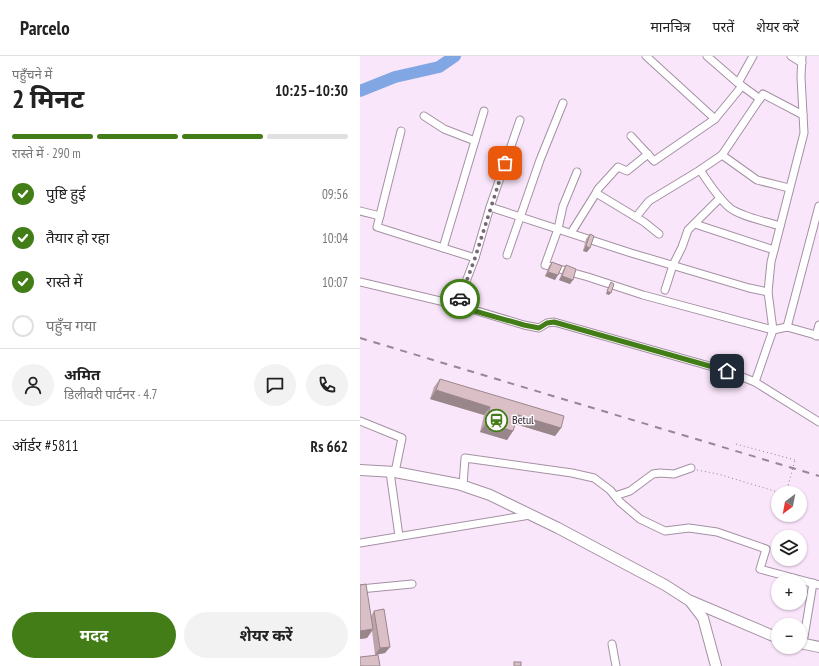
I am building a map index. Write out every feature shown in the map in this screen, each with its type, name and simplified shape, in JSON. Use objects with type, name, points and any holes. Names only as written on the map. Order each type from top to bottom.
[{"type":"main road","points":[[360,470],[393,472],[462,486],[490,495],[530,514],[665,585],[690,601],[771,635]]},
{"type":"main road","points":[[690,601],[703,618],[716,666]]},
{"type":"main road","points":[[807,644],[819,647]]},
{"type":"street","points":[[646,56],[715,119]]},
{"type":"street","points":[[707,56],[760,99]]},
{"type":"street","points":[[631,136],[654,161],[715,119],[740,84],[753,56]]},
{"type":"street","points":[[755,382],[773,330],[768,292],[771,262],[804,133],[801,77],[802,59],[791,56]]},
{"type":"street","points":[[636,217],[649,202],[722,155],[762,94],[803,115]]},
{"type":"street","points":[[507,255],[540,160],[563,103]]},
{"type":"street","points":[[442,248],[484,111]]},
{"type":"street","points":[[424,116],[444,129],[475,141]]},
{"type":"street","points":[[457,306],[475,258],[490,207],[520,120]]},
{"type":"street","points":[[401,131],[377,227],[475,258]]},
{"type":"street","points":[[570,233],[598,189],[618,167],[627,171],[648,154]]},
{"type":"street","points":[[722,155],[757,180],[790,188]]},
{"type":"street","points":[[700,170],[720,198],[731,209],[753,218],[780,226]]},
{"type":"street","points":[[577,172],[563,206],[558,229],[545,265],[643,295],[773,330],[788,327],[818,336],[819,325]]},
{"type":"street","points":[[596,193],[644,222],[659,234]]},
{"type":"street","points":[[665,290],[673,265],[688,230],[720,198]]},
{"type":"street","points":[[788,327],[819,206]]},
{"type":"street","points":[[490,207],[631,253],[749,288],[768,292]]},
{"type":"street","points":[[360,211],[380,216]]},
{"type":"street","points":[[695,224],[774,250]]},
{"type":"street","points":[[360,282],[457,306],[524,325],[539,328],[547,323],[554,322],[727,371],[755,382],[819,422]]},
{"type":"street","points":[[360,420],[402,438],[393,472],[399,536]]},
{"type":"street","points":[[462,486],[465,458],[572,473],[594,478],[610,490],[620,502],[640,519],[665,531],[689,528],[718,532],[766,549],[760,569],[816,584],[807,619]]},
{"type":"street","points":[[615,496],[630,491],[653,474],[674,474],[691,468]]},
{"type":"street","points":[[360,543],[530,514]]},
{"type":"street","points":[[360,589],[412,584]]},
{"type":"street","points":[[612,644],[616,666]]},
{"type":"path","points":[[736,444],[795,460],[788,486]]},
{"type":"path","points":[[691,468],[718,474],[771,490]]},
{"type":"building","points":[[590,234],[594,236],[590,248],[586,246]]},
{"type":"building","points":[[552,262],[562,266],[558,275],[548,272]]},
{"type":"building","points":[[566,265],[576,269],[573,280],[562,276]]},
{"type":"building","points":[[611,282],[614,284],[611,293],[607,291]]},
{"type":"building","points":[[440,379],[564,416],[561,428],[518,415],[513,431],[486,423],[490,407],[436,390]]},
{"type":"building","points":[[366,584],[373,629],[360,631],[360,585]]},
{"type":"building","points":[[384,609],[390,647],[380,648],[374,611]]},
{"type":"building","points":[[378,655],[380,666],[360,666],[360,657]]},
{"type":"building","points":[[514,662],[521,662],[521,666],[514,666]]},
{"type":"waterway","points":[[360,91],[395,77],[439,67],[455,56]]},
{"type":"railway","points":[[360,338],[819,476]]},
{"type":"way so far","points":[[460,299],[475,258],[505,163]]},
{"type":"place","name":"Betul","points":[[496,420]]},
{"type":"route","points":[[460,299],[457,306],[524,325],[539,328],[547,323],[554,322],[727,371]]}]
